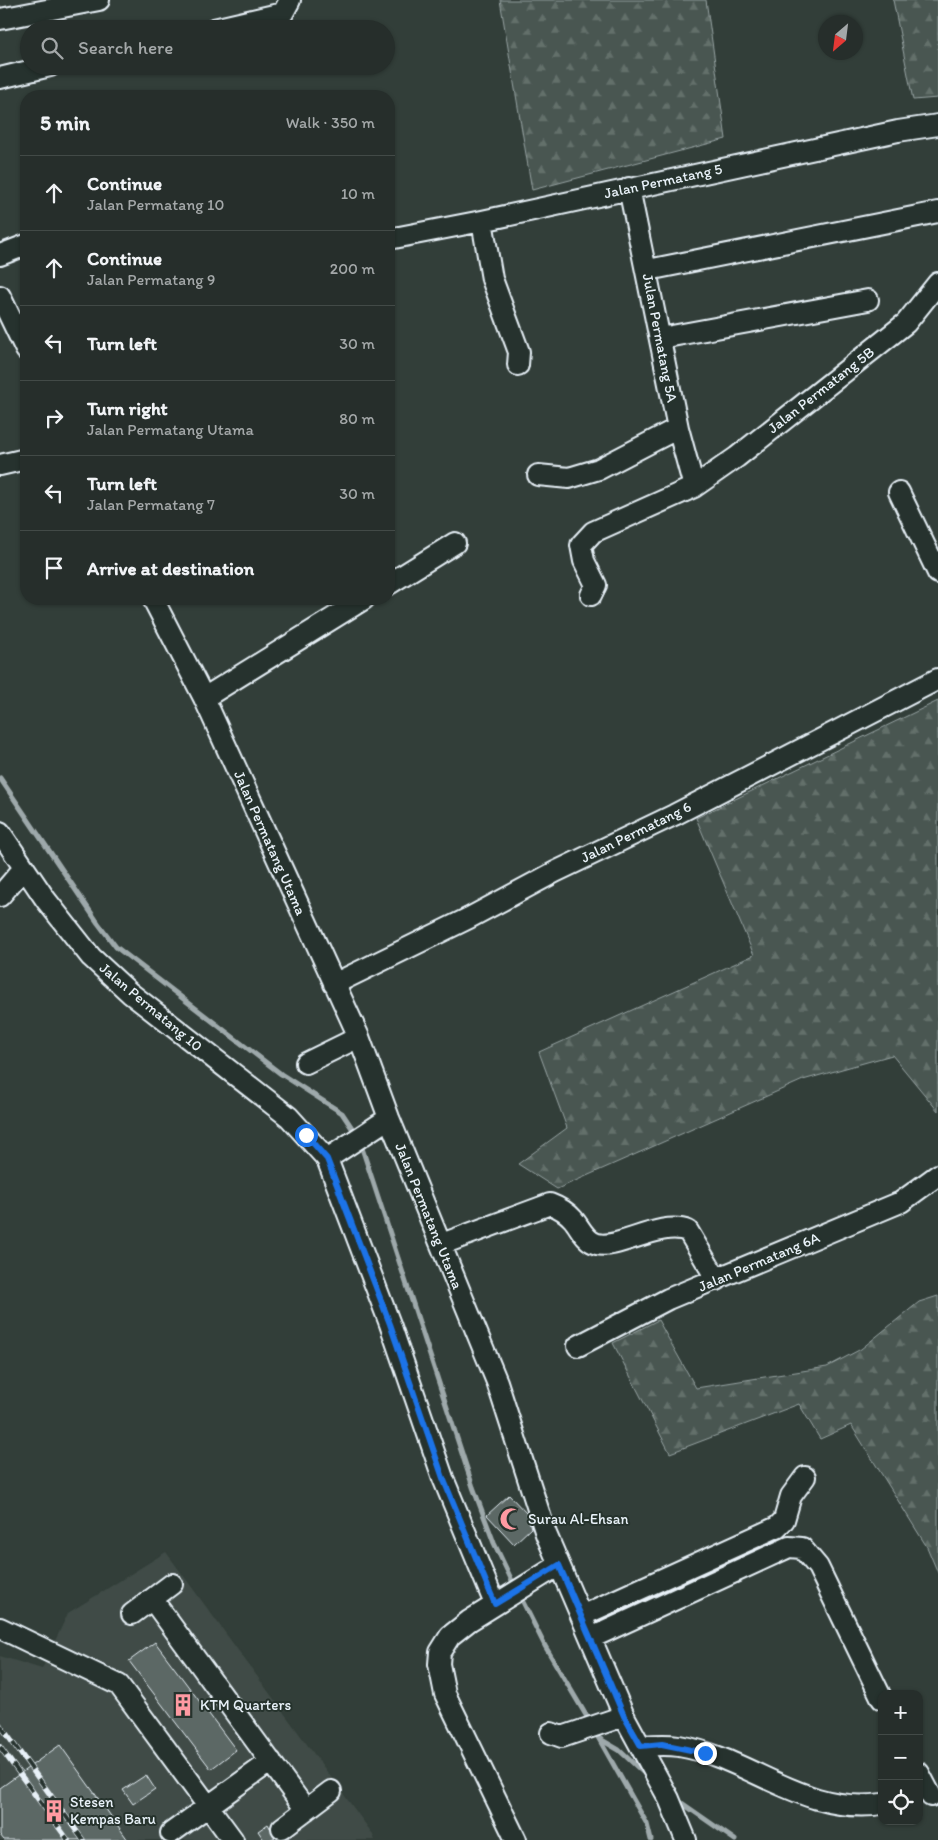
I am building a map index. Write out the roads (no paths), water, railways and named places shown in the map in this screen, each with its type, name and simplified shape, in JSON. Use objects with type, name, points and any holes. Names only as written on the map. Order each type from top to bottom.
[{"type":"street","points":[[0,19],[99,0]]},
{"type":"street","points":[[253,20],[283,13],[290,0]]},
{"type":"street","points":[[0,78],[20,73]]},
{"type":"street","name":"Jalan Permatang 5","points":[[395,238],[482,221],[898,131],[938,125]]},
{"type":"street","name":"Julan Permatang 5A","points":[[629,188],[648,270],[678,428],[694,487]]},
{"type":"street","points":[[648,270],[938,212]]},
{"type":"street","points":[[482,221],[492,279],[519,352],[518,366]]},
{"type":"street","points":[[0,255],[20,247]]},
{"type":"street","name":"Jalan Permatang 5B","points":[[591,595],[596,584],[584,561],[581,545],[593,532],[694,487],[738,457],[906,323],[938,283]]},
{"type":"street","points":[[0,296],[20,338]]},
{"type":"street","points":[[661,338],[868,300]]},
{"type":"street","points":[[538,475],[569,478],[599,469],[678,428]]},
{"type":"street","points":[[0,465],[20,460]]},
{"type":"street","points":[[899,492],[938,573]]},
{"type":"street","points":[[395,580],[455,543]]},
{"type":"street","name":"Jalan Permatang Utama","points":[[156,605],[204,698],[359,1038],[381,1123],[442,1244],[497,1382],[546,1534],[591,1638],[617,1719],[645,1754],[669,1799],[686,1840]]},
{"type":"street","points":[[204,698],[354,605]]},
{"type":"street","name":"Jalan Permatang 6","points":[[334,984],[469,918],[555,872],[674,815],[938,679]]},
{"type":"street","name":"Jalan Permatang 10","points":[[0,832],[46,900],[91,957],[130,993],[289,1117],[331,1156]]},
{"type":"street","points":[[0,896],[24,868]]},
{"type":"street","points":[[306,1063],[359,1038]]},
{"type":"street","points":[[381,1123],[331,1156],[443,1478],[499,1602]]},
{"type":"street","name":"Jalan Permatang 6A","points":[[578,1346],[668,1299],[901,1202],[938,1175]]},
{"type":"street","points":[[442,1244],[550,1204],[572,1218],[586,1236],[596,1244],[608,1244],[657,1231],[682,1228],[688,1231],[717,1280]]},
{"type":"street","points":[[581,1616],[777,1527],[784,1520],[791,1496],[805,1478]]},
{"type":"street","points":[[591,1638],[772,1554],[789,1547],[802,1548],[818,1567],[878,1691]]},
{"type":"street","points":[[516,1840],[445,1694],[439,1664],[440,1652],[450,1636],[499,1602],[559,1565]]},
{"type":"street","points":[[132,1614],[172,1584]]},
{"type":"street","points":[[152,1599],[306,1810]]},
{"type":"street","points":[[0,1628],[119,1685],[233,1840]]},
{"type":"street","points":[[561,1735],[617,1719]]},
{"type":"street","points":[[645,1754],[662,1744],[705,1753],[805,1795],[835,1804],[878,1804]]},
{"type":"street","points":[[171,1833],[271,1761]]},
{"type":"street","points":[[922,1780],[929,1796]]},
{"type":"street","points":[[282,1828],[331,1791]]},
{"type":"waterway","points":[[0,778],[116,947],[281,1074],[342,1113],[356,1134]]},
{"type":"waterway","points":[[360,1142],[473,1487],[494,1543],[515,1587]]},
{"type":"waterway","points":[[519,1594],[545,1646],[590,1722]]},
{"type":"waterway","points":[[594,1730],[647,1824],[651,1840]]},
{"type":"waterway","points":[[600,1739],[619,1750],[648,1777]]},
{"type":"waterway","points":[[676,1799],[735,1840]]},
{"type":"railway","points":[[0,1725],[83,1840]]},
{"type":"railway","points":[[0,1747],[68,1840]]},
{"type":"place","name":"Surau Al-Ehsan","points":[[511,1519]]},
{"type":"place","name":"KTM Quarters","points":[[183,1705]]},
{"type":"place","name":"Stesen Kempas Baru","points":[[54,1811]]}]
